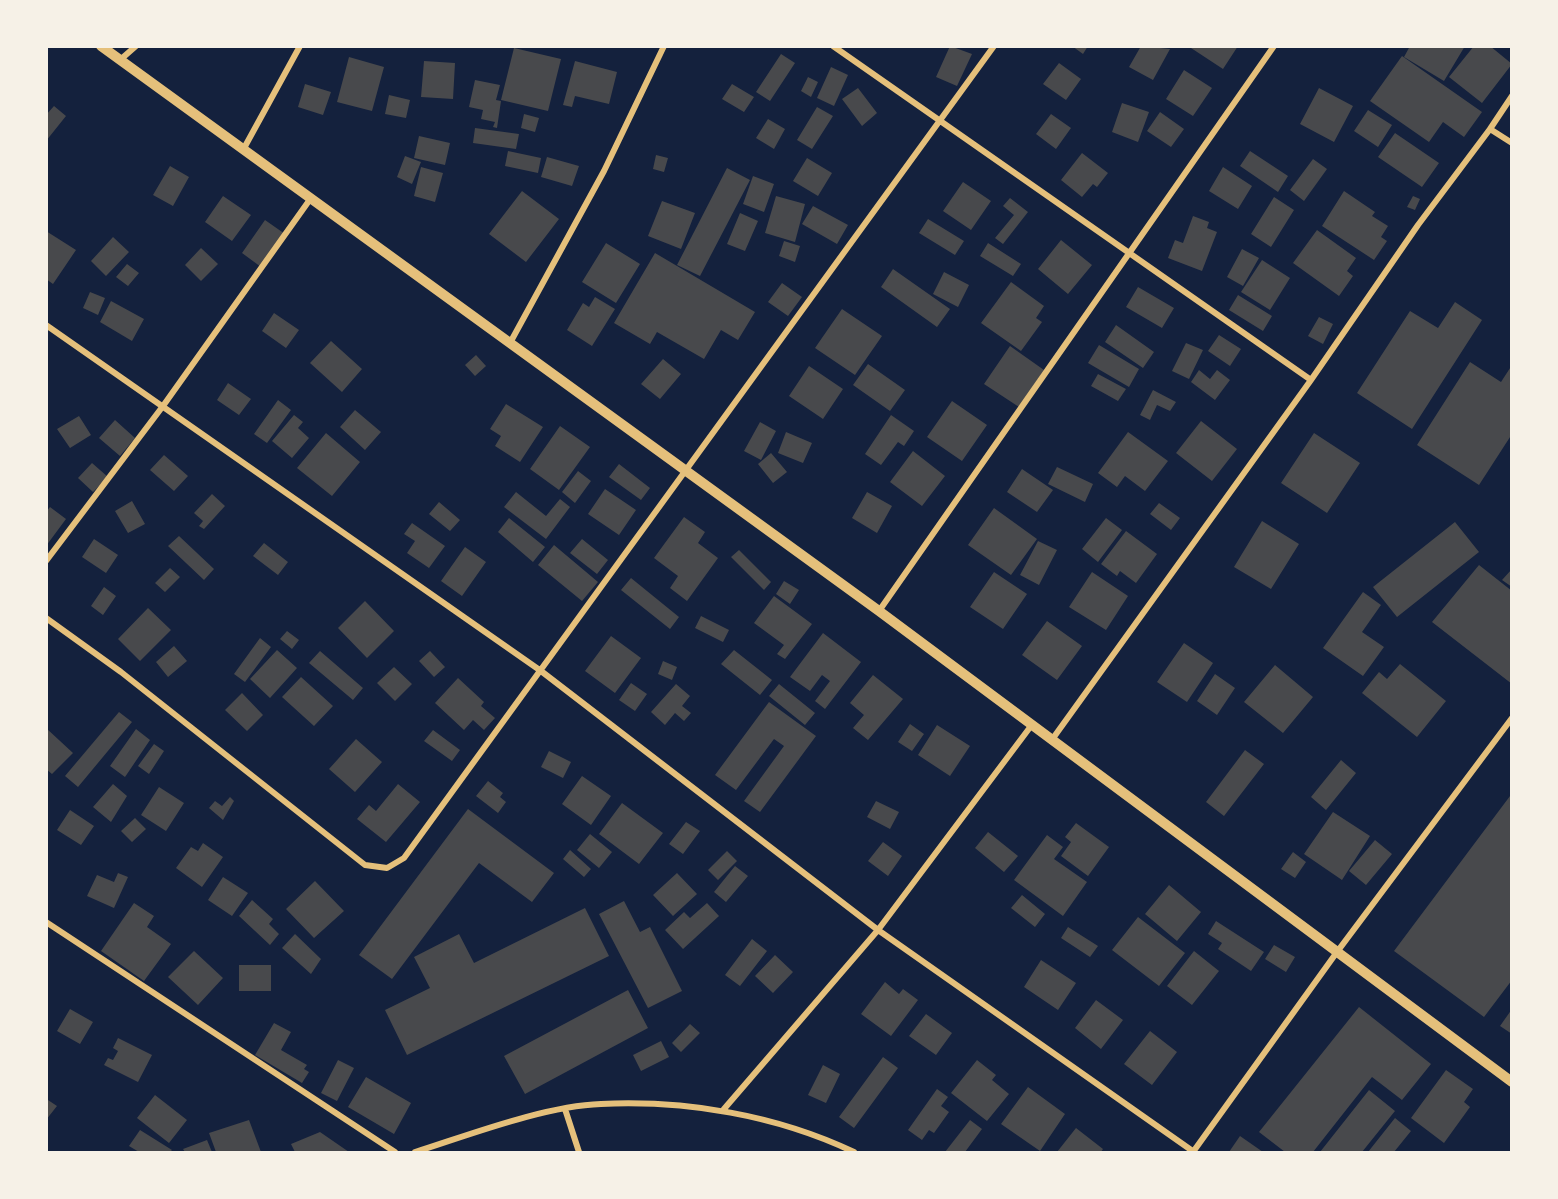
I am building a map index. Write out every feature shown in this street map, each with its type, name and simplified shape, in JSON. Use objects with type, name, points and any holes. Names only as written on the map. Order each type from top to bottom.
[{"type":"street","points":[[101,46],[879,611],[1512,1082]]},
{"type":"street","points":[[120,60],[136,46]]},
{"type":"street","points":[[243,150],[300,46]]},
{"type":"street","points":[[510,343],[604,171],[664,46]]},
{"type":"street","points":[[833,46],[1311,380]]},
{"type":"street","points":[[46,618],[121,672],[365,865],[387,868],[404,858],[994,46]]},
{"type":"street","points":[[879,611],[1131,254],[1274,46]]},
{"type":"street","points":[[1051,741],[1512,96]]},
{"type":"street","points":[[1490,129],[1512,143]]},
{"type":"street","points":[[46,561],[163,406],[311,198]]},
{"type":"street","points":[[46,324],[541,671],[878,930],[1193,1152],[1337,952],[1512,718]]},
{"type":"street","points":[[724,1110],[878,930],[1031,726]]},
{"type":"street","points":[[46,922],[395,1152]]},
{"type":"street","points":[[415,1152],[490,1128],[565,1109],[600,1104],[724,1110],[825,1138],[854,1152]]},
{"type":"street","points":[[565,1109],[579,1152]]},
{"type":"building","points":[[950,46],[972,54],[957,86],[936,77]]},
{"type":"building","points":[[1072,46],[1088,46],[1083,54]]},
{"type":"building","points":[[1141,46],[1170,49],[1153,80],[1129,67]]},
{"type":"building","points":[[1192,46],[1238,46],[1223,69],[1191,48]]},
{"type":"building","points":[[1410,46],[1465,46],[1444,81],[1404,57]]},
{"type":"building","points":[[1474,46],[1490,46],[1512,64],[1482,103],[1449,77]]},
{"type":"building","points":[[514,48],[561,59],[548,111],[501,100]]},
{"type":"building","points":[[781,54],[795,63],[770,101],[756,92]]},
{"type":"building","points":[[1402,56],[1482,112],[1464,137],[1443,122],[1429,142],[1370,101]]},
{"type":"building","points":[[349,57],[384,67],[372,111],[337,102]]},
{"type":"building","points":[[424,61],[455,63],[453,99],[421,97]]},
{"type":"building","points":[[575,61],[617,72],[609,104],[575,96],[572,107],[563,105]]},
{"type":"building","points":[[1059,63],[1081,79],[1066,100],[1043,84]]},
{"type":"building","points":[[831,67],[848,75],[834,106],[817,98]]},
{"type":"building","points":[[1184,70],[1212,88],[1193,116],[1166,99]]},
{"type":"building","points":[[808,77],[818,82],[811,97],[801,91]]},
{"type":"building","points":[[475,80],[500,85],[496,100],[501,101],[497,128],[493,127],[495,122],[481,119],[483,110],[469,107]]},
{"type":"building","points":[[305,84],[331,92],[323,115],[298,107]]},
{"type":"building","points":[[732,84],[754,97],[744,112],[722,99]]},
{"type":"building","points":[[858,88],[877,113],[862,126],[842,99]]},
{"type":"building","points":[[1319,88],[1353,106],[1334,142],[1300,124]]},
{"type":"building","points":[[389,95],[410,100],[406,118],[385,114]]},
{"type":"building","points":[[1122,103],[1149,112],[1138,142],[1112,132]]},
{"type":"building","points":[[54,106],[66,116],[46,141],[46,115]]},
{"type":"building","points":[[817,107],[833,116],[812,149],[797,140]]},
{"type":"building","points":[[1368,110],[1392,125],[1378,147],[1354,131]]},
{"type":"building","points":[[1160,112],[1184,129],[1171,147],[1147,131]]},
{"type":"building","points":[[524,114],[539,118],[535,132],[521,128]]},
{"type":"building","points":[[1051,114],[1071,128],[1056,149],[1036,134]]},
{"type":"building","points":[[768,119],[785,129],[774,149],[756,138]]},
{"type":"building","points":[[475,128],[519,134],[516,149],[473,143]]},
{"type":"building","points":[[1395,133],[1439,163],[1422,187],[1378,157]]},
{"type":"building","points":[[419,136],[450,143],[445,165],[414,158]]},
{"type":"building","points":[[508,151],[541,158],[538,173],[505,166]]},
{"type":"building","points":[[1250,151],[1288,176],[1278,192],[1240,166]]},
{"type":"building","points":[[1082,153],[1108,173],[1097,187],[1093,184],[1082,197],[1061,180]]},
{"type":"building","points":[[656,155],[668,158],[664,172],[653,169]]},
{"type":"building","points":[[405,156],[421,162],[412,184],[397,177]]},
{"type":"building","points":[[547,157],[579,166],[572,186],[541,177]]},
{"type":"building","points":[[807,158],[832,173],[818,196],[793,181]]},
{"type":"building","points":[[1313,159],[1327,169],[1304,201],[1290,190]]},
{"type":"building","points":[[170,166],[189,177],[173,206],[153,195]]},
{"type":"building","points":[[421,167],[443,173],[435,202],[414,196]]},
{"type":"building","points":[[1223,167],[1252,186],[1238,209],[1209,191]]},
{"type":"building","points":[[727,168],[750,180],[700,276],[677,265]]},
{"type":"building","points":[[753,176],[774,184],[764,212],[743,204]]},
{"type":"building","points":[[963,182],[991,201],[971,230],[943,211]]},
{"type":"building","points":[[522,191],[559,219],[526,262],[489,234]]},
{"type":"building","points":[[1344,191],[1375,212],[1372,216],[1388,226],[1381,237],[1387,241],[1374,260],[1322,226]]},
{"type":"building","points":[[223,196],[251,215],[232,241],[205,222]]},
{"type":"building","points":[[776,196],[805,204],[795,242],[765,233]]},
{"type":"building","points":[[1413,196],[1420,199],[1415,210],[1407,207]]},
{"type":"building","points":[[1274,197],[1294,210],[1271,247],[1251,234]]},
{"type":"building","points":[[1010,198],[1028,212],[1003,244],[995,238],[1014,215],[1003,206]]},
{"type":"building","points":[[662,201],[695,213],[681,249],[648,236]]},
{"type":"building","points":[[813,206],[848,225],[837,244],[802,224]]},
{"type":"building","points":[[740,213],[758,221],[745,251],[727,244]]},
{"type":"building","points":[[1193,216],[1209,222],[1207,228],[1217,232],[1202,271],[1168,258],[1175,240],[1183,243]]},
{"type":"building","points":[[928,219],[964,241],[955,255],[919,233]]},
{"type":"building","points":[[265,220],[285,234],[261,267],[242,253]]},
{"type":"building","points":[[1317,230],[1356,258],[1347,271],[1353,276],[1339,296],[1293,263]]},
{"type":"building","points":[[46,231],[76,250],[53,284],[46,279]]},
{"type":"building","points":[[113,237],[129,252],[106,276],[91,261]]},
{"type":"building","points":[[1061,240],[1092,265],[1068,294],[1038,269]]},
{"type":"building","points":[[784,241],[800,246],[795,262],[779,256]]},
{"type":"building","points":[[606,243],[640,264],[616,303],[582,282]]},
{"type":"building","points":[[988,243],[1021,264],[1013,276],[980,256]]},
{"type":"building","points":[[201,248],[218,264],[201,281],[185,265]]},
{"type":"building","points":[[1242,249],[1259,258],[1243,286],[1227,277]]},
{"type":"building","points":[[655,253],[755,312],[738,340],[721,330],[704,359],[657,332],[650,344],[614,323]]},
{"type":"building","points":[[1262,260],[1290,278],[1270,310],[1241,292]]},
{"type":"building","points":[[127,264],[139,273],[128,286],[116,277]]},
{"type":"building","points":[[893,269],[950,309],[937,327],[881,287]]},
{"type":"building","points":[[944,272],[969,285],[958,307],[933,294]]},
{"type":"building","points":[[1011,282],[1044,306],[1036,318],[1042,322],[1021,351],[981,323]]},
{"type":"building","points":[[782,283],[802,297],[788,316],[768,302]]},
{"type":"building","points":[[1138,287],[1174,308],[1162,328],[1126,307]]},
{"type":"building","points":[[90,292],[105,298],[98,315],[83,308]]},
{"type":"building","points":[[1238,295],[1272,316],[1263,331],[1229,310]]},
{"type":"building","points":[[595,297],[615,309],[592,346],[567,330],[583,303],[589,307]]},
{"type":"building","points":[[111,301],[144,319],[132,341],[100,322]]},
{"type":"building","points":[[1455,302],[1482,320],[1412,429],[1357,393],[1410,311],[1438,328]]},
{"type":"building","points":[[842,309],[882,336],[855,375],[815,348]]},
{"type":"building","points":[[274,313],[299,330],[286,348],[262,331]]},
{"type":"building","points":[[1319,317],[1333,324],[1323,344],[1308,336]]},
{"type":"building","points":[[1116,325],[1154,352],[1143,368],[1105,342]]},
{"type":"building","points":[[1219,335],[1241,349],[1230,366],[1208,351]]},
{"type":"building","points":[[331,341],[362,369],[342,392],[310,363]]},
{"type":"building","points":[[1186,343],[1203,350],[1189,379],[1172,371]]},
{"type":"building","points":[[1099,345],[1139,369],[1129,387],[1088,363]]},
{"type":"building","points":[[1010,346],[1044,370],[1019,407],[984,384]]},
{"type":"building","points":[[476,355],[486,366],[475,376],[465,365]]},
{"type":"building","points":[[663,359],[681,374],[660,399],[641,384]]},
{"type":"building","points":[[1470,362],[1501,382],[1512,365],[1512,434],[1479,485],[1417,445]]},
{"type":"building","points":[[868,364],[905,390],[890,411],[853,385]]},
{"type":"building","points":[[809,366],[843,389],[823,419],[789,396]]},
{"type":"building","points":[[1199,370],[1210,379],[1217,370],[1230,380],[1215,400],[1191,382]]},
{"type":"building","points":[[1098,374],[1126,389],[1118,401],[1091,386]]},
{"type":"building","points":[[228,383],[251,399],[239,415],[217,400]]},
{"type":"building","points":[[1153,390],[1176,402],[1170,411],[1157,405],[1150,420],[1140,415]]},
{"type":"building","points":[[278,400],[291,410],[267,443],[254,434]]},
{"type":"building","points":[[952,401],[987,425],[962,461],[927,437]]},
{"type":"building","points":[[506,404],[543,427],[520,462],[495,446],[501,436],[490,429]]},
{"type":"building","points":[[355,410],[381,432],[365,450],[340,427]]},
{"type":"building","points":[[294,415],[303,422],[298,428],[309,438],[292,458],[272,441]]},
{"type":"building","points":[[891,415],[914,431],[904,446],[898,442],[881,465],[865,454]]},
{"type":"building","points":[[79,416],[91,435],[70,448],[57,429]]},
{"type":"building","points":[[115,420],[135,438],[120,456],[99,438]]},
{"type":"building","points":[[1201,421],[1237,449],[1212,481],[1176,453]]},
{"type":"building","points":[[760,422],[776,431],[761,460],[744,451]]},
{"type":"building","points":[[560,426],[590,447],[559,490],[530,469]]},
{"type":"building","points":[[786,432],[812,443],[803,463],[778,453]]},
{"type":"building","points":[[1128,432],[1168,461],[1145,491],[1125,476],[1117,487],[1098,473]]},
{"type":"building","points":[[326,433],[360,462],[332,496],[297,468]]},
{"type":"building","points":[[1314,433],[1360,463],[1327,513],[1281,483]]},
{"type":"building","points":[[913,451],[945,476],[922,506],[890,482]]},
{"type":"building","points":[[771,453],[787,472],[773,483],[758,464]]},
{"type":"building","points":[[164,455],[188,476],[174,491],[150,470]]},
{"type":"building","points":[[92,463],[108,477],[93,492],[78,478]]},
{"type":"building","points":[[619,464],[650,488],[641,500],[609,477]]},
{"type":"building","points":[[1057,467],[1093,484],[1085,502],[1048,484]]},
{"type":"building","points":[[1022,469],[1053,490],[1037,512],[1007,492]]},
{"type":"building","points":[[578,471],[591,481],[575,503],[562,492]]},
{"type":"building","points":[[605,489],[636,510],[619,535],[588,514]]},
{"type":"building","points":[[516,492],[546,516],[560,499],[570,507],[546,539],[504,507]]},
{"type":"building","points":[[867,492],[892,506],[877,533],[852,518]]},
{"type":"building","points":[[212,494],[225,506],[204,529],[199,526],[203,521],[194,513]]},
{"type":"building","points":[[132,501],[145,524],[128,533],[115,511]]},
{"type":"building","points":[[439,502],[460,520],[450,531],[429,514]]},
{"type":"building","points":[[1159,503],[1180,518],[1171,530],[1150,514]]},
{"type":"building","points":[[50,507],[66,519],[46,546],[46,512]]},
{"type":"building","points":[[994,508],[1037,539],[1011,575],[968,545]]},
{"type":"building","points":[[684,517],[705,532],[698,543],[718,558],[687,601],[670,588],[678,576],[654,558]]},
{"type":"building","points":[[509,518],[545,547],[533,562],[498,532]]},
{"type":"building","points":[[1106,518],[1122,530],[1098,562],[1082,549]]},
{"type":"building","points":[[1262,521],[1299,544],[1271,589],[1234,567]]},
{"type":"building","points":[[1455,522],[1479,552],[1397,617],[1373,587]]},
{"type":"building","points":[[412,523],[445,546],[429,568],[407,553],[415,541],[404,534]]},
{"type":"building","points":[[1126,531],[1157,554],[1136,583],[1120,571],[1117,576],[1101,564]]},
{"type":"building","points":[[179,536],[214,569],[204,580],[168,546]]},
{"type":"building","points":[[94,539],[118,555],[106,573],[82,557]]},
{"type":"building","points":[[582,539],[608,560],[597,574],[570,553]]},
{"type":"building","points":[[1038,541],[1057,550],[1039,585],[1020,575]]},
{"type":"building","points":[[264,543],[288,562],[278,575],[253,556]]},
{"type":"building","points":[[554,545],[598,582],[582,601],[538,565]]},
{"type":"building","points":[[465,547],[486,562],[462,596],[441,581]]},
{"type":"building","points":[[739,550],[771,582],[764,590],[731,557]]},
{"type":"building","points":[[1479,565],[1512,591],[1512,684],[1432,622]]},
{"type":"building","points":[[170,568],[180,577],[165,592],[155,583]]},
{"type":"building","points":[[1512,569],[1512,587],[1502,580]]},
{"type":"building","points":[[994,572],[1027,594],[1003,629],[970,607]]},
{"type":"building","points":[[1092,572],[1128,596],[1106,630],[1069,607]]},
{"type":"building","points":[[631,578],[679,617],[670,629],[621,590]]},
{"type":"building","points":[[784,581],[799,590],[790,604],[776,594]]},
{"type":"building","points":[[104,587],[116,596],[103,615],[91,606]]},
{"type":"building","points":[[1363,592],[1381,605],[1362,632],[1384,647],[1363,676],[1323,648]]},
{"type":"building","points":[[774,596],[812,624],[785,659],[777,654],[784,645],[754,623]]},
{"type":"building","points":[[365,601],[394,631],[367,658],[338,628]]},
{"type":"building","points":[[148,608],[171,630],[140,661],[118,639]]},
{"type":"building","points":[[701,616],[729,630],[723,642],[695,628]]},
{"type":"building","points":[[1047,621],[1082,646],[1057,680],[1022,655]]},
{"type":"building","points":[[287,631],[299,640],[292,649],[280,639]]},
{"type":"building","points":[[823,633],[861,662],[825,709],[815,701],[830,681],[822,675],[810,691],[790,677]]},
{"type":"building","points":[[611,636],[641,658],[615,693],[585,671]]},
{"type":"building","points":[[260,638],[271,647],[245,682],[234,674]]},
{"type":"building","points":[[1184,643],[1213,663],[1187,702],[1157,682]]},
{"type":"building","points":[[174,646],[187,661],[168,677],[156,662]]},
{"type":"building","points":[[277,650],[297,668],[270,698],[250,679]]},
{"type":"building","points":[[734,650],[772,680],[760,695],[721,664]]},
{"type":"building","points":[[320,651],[363,688],[353,700],[309,663]]},
{"type":"building","points":[[430,651],[445,667],[434,677],[419,661]]},
{"type":"building","points":[[663,661],[677,667],[672,680],[658,674]]},
{"type":"building","points":[[1400,664],[1446,701],[1417,737],[1362,693],[1379,672],[1387,679]]},
{"type":"building","points":[[1275,665],[1313,697],[1283,733],[1244,702]]},
{"type":"building","points":[[394,667],[412,684],[395,701],[377,683]]},
{"type":"building","points":[[1215,674],[1235,688],[1217,715],[1197,701]]},
{"type":"building","points":[[873,675],[903,699],[868,740],[853,728],[864,715],[850,703]]},
{"type":"building","points":[[301,677],[333,706],[314,726],[282,697]]},
{"type":"building","points":[[458,678],[484,702],[481,706],[495,718],[484,730],[473,720],[464,730],[435,703]]},
{"type":"building","points":[[631,683],[647,694],[635,711],[619,700]]},
{"type":"building","points":[[676,684],[690,696],[682,706],[691,713],[684,721],[675,713],[665,725],[651,712]]},
{"type":"building","points":[[779,684],[815,713],[805,725],[769,696]]},
{"type":"building","points":[[242,693],[263,715],[247,731],[225,710]]},
{"type":"building","points":[[769,702],[816,736],[760,812],[744,801],[784,746],[774,739],[736,790],[715,775]]},
{"type":"building","points":[[119,712],[132,722],[78,787],[65,776]]},
{"type":"building","points":[[910,724],[924,734],[912,751],[898,742]]},
{"type":"building","points":[[937,725],[970,746],[950,776],[918,755]]},
{"type":"building","points":[[46,728],[73,753],[52,774],[46,769]]},
{"type":"building","points":[[136,729],[150,740],[125,777],[110,766]]},
{"type":"building","points":[[433,730],[460,750],[452,761],[424,741]]},
{"type":"building","points":[[356,739],[382,762],[355,792],[329,769]]},
{"type":"building","points":[[154,744],[164,751],[149,774],[138,766]]},
{"type":"building","points":[[1245,750],[1264,764],[1224,816],[1206,802]]},
{"type":"building","points":[[549,751],[571,762],[563,778],[541,767]]},
{"type":"building","points":[[1341,760],[1356,773],[1326,810],[1311,797]]},
{"type":"building","points":[[582,776],[611,796],[591,825],[562,804]]},
{"type":"building","points":[[488,781],[503,793],[500,797],[506,802],[498,813],[476,796]]},
{"type":"building","points":[[113,784],[127,796],[111,822],[93,807]]},
{"type":"building","points":[[398,784],[420,802],[386,842],[357,819],[369,805],[376,811]]},
{"type":"building","points":[[159,787],[184,803],[166,831],[141,815]]},
{"type":"building","points":[[1510,796],[1512,980],[1484,1017],[1394,951]]},
{"type":"building","points":[[230,797],[234,801],[223,820],[209,808],[215,801],[222,806]]},
{"type":"building","points":[[876,801],[899,812],[890,829],[867,817]]},
{"type":"building","points":[[622,803],[663,833],[639,864],[599,834]]},
{"type":"building","points":[[468,809],[554,873],[532,902],[479,863],[392,979],[359,955]]},
{"type":"building","points":[[70,810],[94,826],[81,845],[57,830]]},
{"type":"building","points":[[1333,812],[1370,836],[1342,880],[1304,854]]},
{"type":"building","points":[[135,818],[146,829],[132,842],[121,831]]},
{"type":"building","points":[[686,822],[700,831],[683,854],[669,844]]},
{"type":"building","points":[[1076,823],[1109,847],[1088,876],[1061,856],[1071,842],[1065,837]]},
{"type":"building","points":[[988,832],[1018,856],[1004,872],[975,848]]},
{"type":"building","points":[[590,834],[612,852],[599,868],[577,850]]},
{"type":"building","points":[[1047,835],[1063,847],[1054,859],[1087,882],[1063,916],[1014,880]]},
{"type":"building","points":[[1375,840],[1392,854],[1366,885],[1349,871]]},
{"type":"building","points":[[883,842],[902,856],[888,876],[868,861]]},
{"type":"building","points":[[203,843],[223,857],[202,887],[176,868],[191,847],[198,851]]},
{"type":"building","points":[[570,850],[591,869],[584,877],[563,859]]},
{"type":"building","points":[[727,851],[737,861],[718,880],[708,870]]},
{"type":"building","points":[[1293,852],[1306,862],[1295,878],[1281,869]]},
{"type":"building","points":[[735,866],[748,876],[726,902],[714,892]]},
{"type":"building","points":[[118,873],[128,877],[114,908],[87,896],[97,875],[114,882]]},
{"type":"building","points":[[677,873],[697,894],[673,916],[653,895]]},
{"type":"building","points":[[223,877],[248,893],[232,916],[208,900]]},
{"type":"building","points":[[315,881],[344,911],[314,938],[286,909]]},
{"type":"building","points":[[1169,885],[1201,912],[1177,941],[1145,914]]},
{"type":"building","points":[[1022,895],[1045,914],[1035,927],[1011,908]]},
{"type":"building","points":[[252,900],[273,919],[269,924],[279,934],[270,945],[239,916]]},
{"type":"building","points":[[624,901],[640,932],[650,927],[682,991],[648,1008],[599,914]]},
{"type":"building","points":[[134,903],[154,916],[147,927],[171,944],[144,981],[101,951]]},
{"type":"building","points":[[707,903],[719,916],[683,949],[665,930],[684,912],[690,918]]},
{"type":"building","points":[[585,908],[609,956],[407,1055],[385,1010],[430,988],[414,957],[459,934],[474,963]]},
{"type":"building","points":[[1138,917],[1185,953],[1159,986],[1112,950]]},
{"type":"building","points":[[1216,921],[1264,952],[1251,971],[1218,949],[1222,943],[1208,934]]},
{"type":"building","points":[[1068,927],[1098,946],[1090,957],[1061,938]]},
{"type":"building","points":[[295,934],[321,959],[311,974],[282,948]]},
{"type":"building","points":[[752,939],[767,951],[740,986],[725,975]]},
{"type":"building","points":[[1274,945],[1295,957],[1286,972],[1265,959]]},
{"type":"building","points":[[194,951],[223,978],[198,1005],[168,977]]},
{"type":"building","points":[[1194,951],[1219,971],[1192,1005],[1167,986]]},
{"type":"building","points":[[775,955],[793,972],[773,993],[755,976]]},
{"type":"building","points":[[1041,960],[1076,983],[1058,1010],[1024,987]]},
{"type":"building","points":[[239,965],[271,965],[271,991],[239,991]]},
{"type":"building","points":[[885,982],[899,994],[903,989],[918,1000],[891,1036],[861,1014]]},
{"type":"building","points":[[628,990],[648,1028],[525,1094],[504,1056]]},
{"type":"building","points":[[1096,1000],[1123,1020],[1101,1049],[1075,1028]]},
{"type":"building","points":[[1359,1007],[1431,1064],[1402,1100],[1372,1077],[1313,1152],[1285,1152],[1259,1132]]},
{"type":"building","points":[[70,1009],[93,1022],[80,1044],[57,1031]]},
{"type":"building","points":[[1512,1009],[1512,1034],[1500,1026]]},
{"type":"building","points":[[926,1014],[952,1033],[936,1055],[909,1036]]},
{"type":"building","points":[[274,1023],[291,1032],[281,1050],[307,1065],[304,1069],[309,1072],[302,1083],[255,1055]]},
{"type":"building","points":[[690,1024],[700,1033],[681,1052],[672,1043]]},
{"type":"building","points":[[1150,1031],[1177,1052],[1152,1085],[1124,1064]]},
{"type":"building","points":[[118,1038],[152,1055],[138,1082],[104,1065],[108,1058],[113,1060],[118,1051],[113,1048]]},
{"type":"building","points":[[661,1041],[669,1057],[641,1071],[633,1055]]},
{"type":"building","points":[[883,1057],[898,1068],[854,1128],[839,1117]]},
{"type":"building","points":[[338,1060],[354,1068],[337,1101],[321,1093]]},
{"type":"building","points":[[977,1060],[996,1075],[992,1080],[1009,1094],[987,1121],[951,1093]]},
{"type":"building","points":[[823,1065],[840,1074],[826,1103],[808,1095]]},
{"type":"building","points":[[1446,1070],[1473,1089],[1464,1102],[1470,1107],[1444,1143],[1411,1118]]},
{"type":"building","points":[[366,1077],[411,1103],[394,1134],[348,1107]]},
{"type":"building","points":[[1028,1087],[1065,1114],[1040,1151],[1001,1124]]},
{"type":"building","points":[[937,1089],[948,1097],[941,1106],[949,1112],[934,1133],[929,1130],[922,1140],[908,1130]]},
{"type":"building","points":[[1369,1090],[1395,1111],[1362,1152],[1320,1152]]},
{"type":"building","points":[[155,1095],[187,1120],[169,1143],[137,1118]]},
{"type":"building","points":[[48,1100],[57,1106],[46,1120],[46,1103]]},
{"type":"building","points":[[1395,1118],[1411,1131],[1394,1152],[1368,1152]]},
{"type":"building","points":[[249,1120],[261,1152],[216,1152],[209,1133]]},
{"type":"building","points":[[970,1120],[982,1129],[965,1152],[945,1152]]},
{"type":"building","points":[[1076,1128],[1103,1149],[1101,1152],[1057,1152]]},
{"type":"building","points":[[140,1130],[172,1150],[170,1152],[139,1152],[129,1146]]},
{"type":"building","points":[[320,1132],[349,1152],[295,1152],[291,1144]]},
{"type":"building","points":[[1240,1136],[1263,1152],[1229,1152]]},
{"type":"building","points":[[207,1140],[212,1152],[185,1152],[183,1149]]}]
